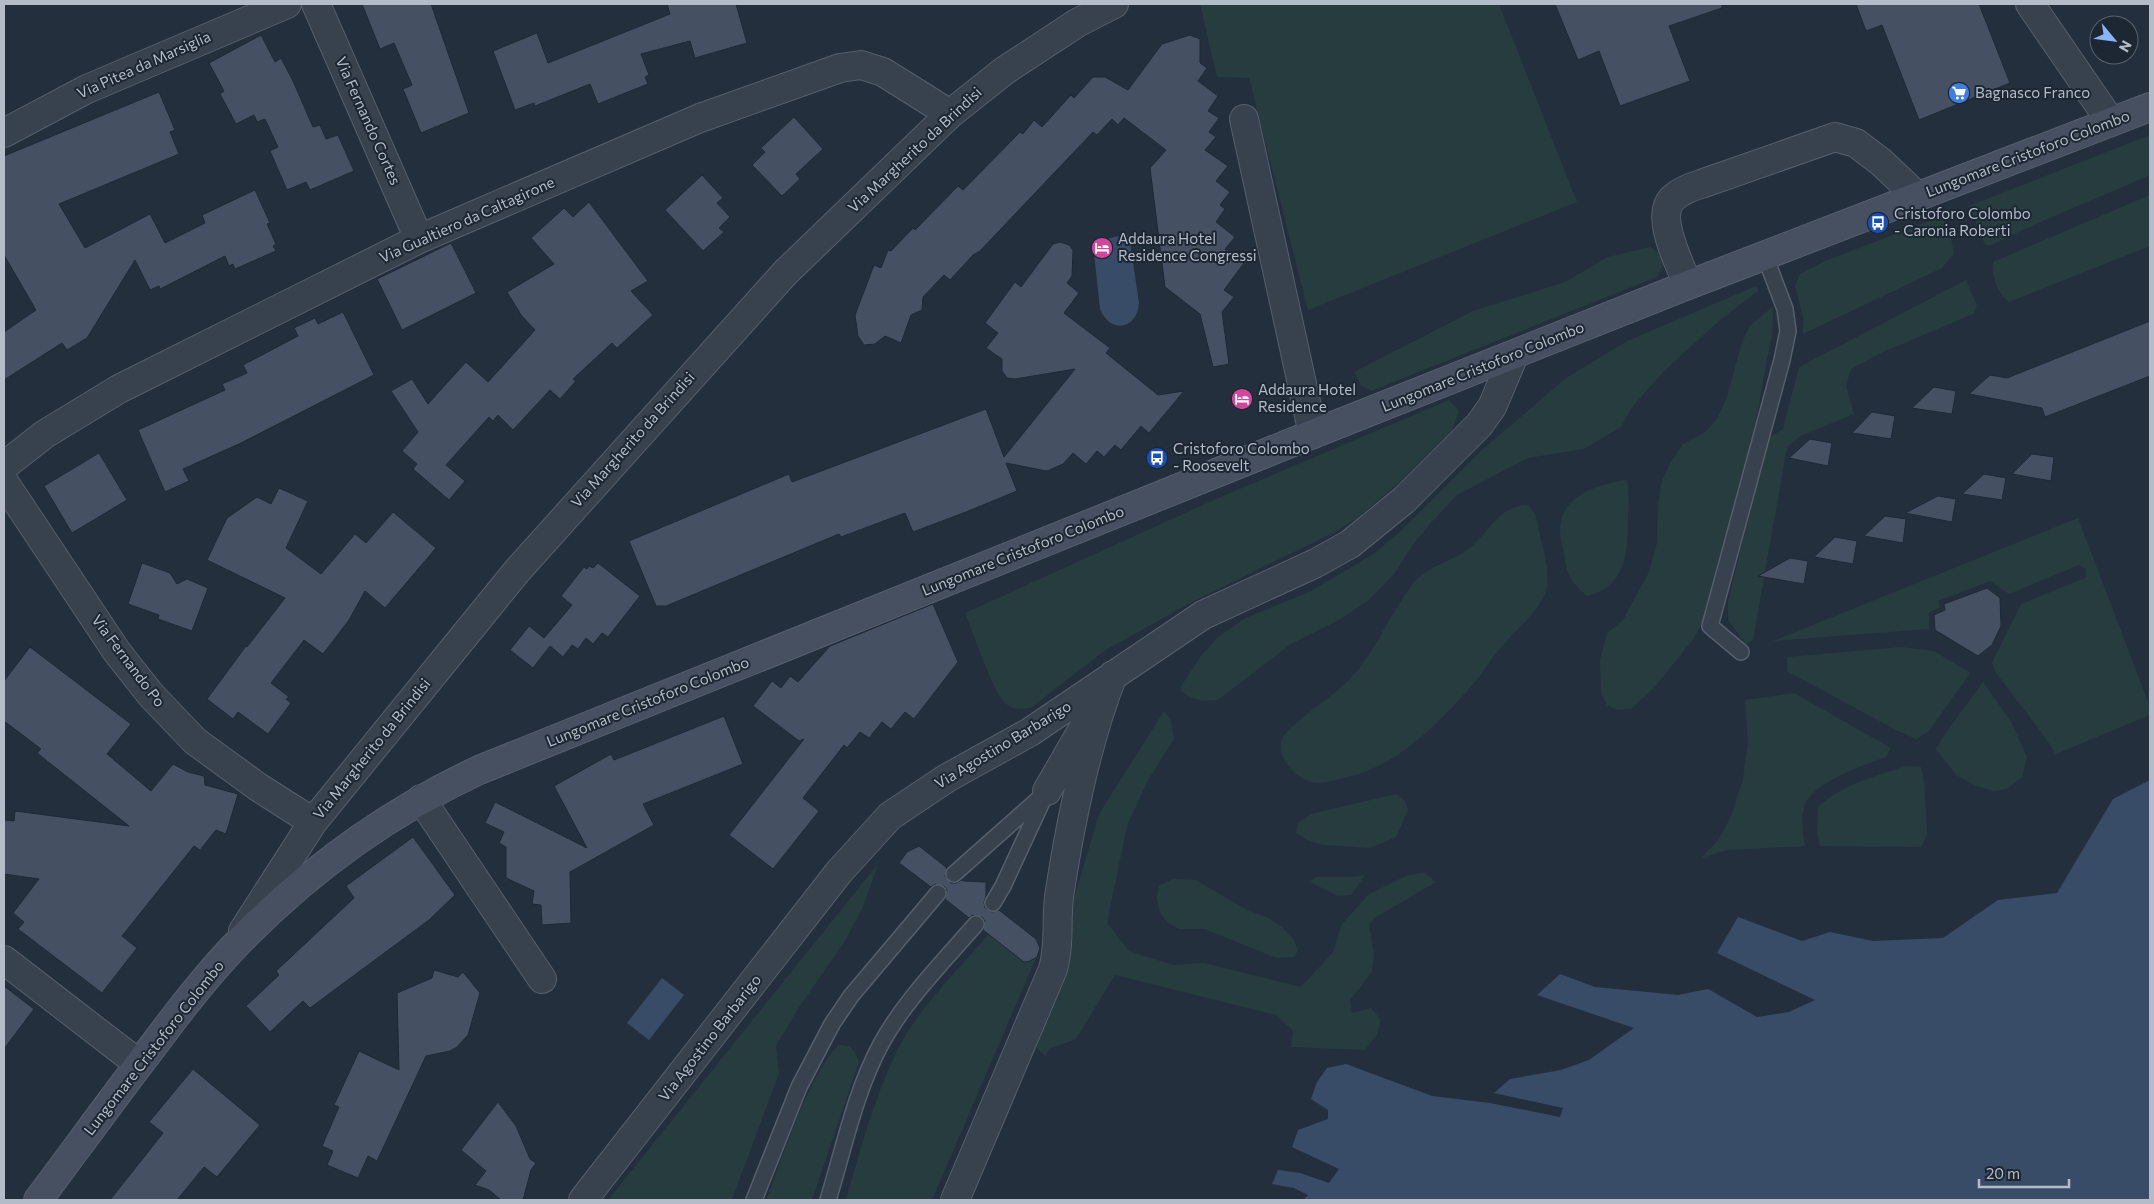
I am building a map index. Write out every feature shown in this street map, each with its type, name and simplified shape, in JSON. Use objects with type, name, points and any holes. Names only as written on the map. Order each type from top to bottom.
[{"type":"main road","name":"Lungomare Cristoforo Colombo","points":[[38,1200],[182,1008],[229,952],[283,898],[382,822],[421,799],[479,770],[1313,434],[1688,285],[2150,107]]},
{"type":"street","name":"Via Pitea da Marsiglia","points":[[4,133],[87,89],[287,4]]},
{"type":"street","name":"Via Fernando Cortes","points":[[316,4],[419,239]]},
{"type":"street","name":"Via Margherito da Brindisi","points":[[229,952],[313,822],[517,571],[785,273],[950,114],[1004,71],[1077,23],[1114,4]]},
{"type":"street","points":[[2030,4],[2111,122]]},
{"type":"street","name":"Via Gualtiero da Caltagirone","points":[[4,466],[46,434],[119,388],[419,239],[700,118],[840,68],[862,66],[883,72],[950,114]]},
{"type":"street","points":[[1244,119],[1313,434]]},
{"type":"street","points":[[1688,285],[1669,236],[1666,214],[1673,198],[1700,184],[1835,137],[1856,143],[1882,162],[1918,197]]},
{"type":"street","name":"Via Agostino Barbarigo","points":[[584,1200],[839,872],[890,816],[947,778],[1030,732],[1203,615],[1316,563],[1350,544],[1404,500],[1479,425],[1492,407],[1514,355]]},
{"type":"street","name":"Via Fernando Po","points":[[4,482],[117,652],[151,696],[195,741],[258,787],[313,822]]},
{"type":"street","points":[[1047,792],[1113,675]]},
{"type":"street","points":[[955,1200],[1053,969],[1058,941],[1059,900],[1067,852],[1099,712],[1113,675]]},
{"type":"street","points":[[421,799],[542,979]]},
{"type":"street","points":[[4,960],[139,1064]]},
{"type":"lane","points":[[1741,652],[1710,626],[1782,360],[1788,331],[1785,309],[1765,256]]},
{"type":"lane","points":[[954,874],[1047,792]]},
{"type":"lane","points":[[993,903],[1003,886],[1047,792]]},
{"type":"lane","points":[[754,1200],[798,1087],[832,1024],[850,996],[938,893]]},
{"type":"lane","points":[[828,1200],[860,1095],[881,1044],[905,1007],[976,924]]},
{"type":"green space","points":[[1200,4],[1499,4],[1577,202],[1308,310],[1249,78],[1217,77]]},
{"type":"green space","points":[[2150,135],[2150,175],[2031,226],[1992,245],[1985,245],[1969,206]]},
{"type":"green space","points":[[2150,195],[2150,246],[2009,302],[2005,299],[1994,279],[1993,262]]},
{"type":"green space","points":[[1942,216],[1951,238],[1954,254],[1942,268],[1803,334],[1803,317],[1795,286],[1800,274],[1825,261]]},
{"type":"green space","points":[[1650,247],[1668,258],[1657,277],[1371,391],[1361,385],[1354,372],[1473,311],[1565,282],[1608,257]]},
{"type":"green space","points":[[1966,280],[1977,306],[1973,314],[1881,353],[1851,369],[1846,386],[1854,414],[1800,436],[1787,447],[1753,640],[1746,644],[1728,620],[1728,602],[1768,438],[1783,429],[1799,367]]},
{"type":"green space","points":[[1756,286],[1759,290],[1719,321],[1664,371],[1633,406],[1621,427],[1584,449],[1528,458],[1457,495],[1412,546],[1395,573],[1369,600],[1339,620],[1291,644],[1218,700],[1202,701],[1190,697],[1181,691],[1181,686],[1201,656],[1218,637],[1246,618],[1311,591],[1372,555],[1400,532],[1481,451],[1566,378],[1627,341]]},
{"type":"green space","points":[[1773,306],[1772,334],[1753,435],[1712,583],[1706,616],[1692,641],[1653,689],[1631,709],[1617,710],[1607,705],[1601,694],[1600,660],[1607,633],[1623,620],[1649,572],[1657,543],[1658,503],[1662,481],[1671,462],[1683,444],[1705,432],[1717,419],[1727,397],[1742,342],[1750,326]]},
{"type":"green space","points":[[1449,400],[1459,411],[1452,430],[1401,481],[1356,519],[1335,532],[1194,601],[1104,651],[1031,708],[1017,709],[1011,707],[1000,696],[994,686],[965,613],[1216,499]]},
{"type":"green space","points":[[1627,480],[1629,495],[1628,531],[1622,566],[1610,585],[1587,596],[1572,581],[1568,571],[1561,539],[1561,520],[1571,503],[1579,496],[1597,487]]},
{"type":"green space","points":[[1526,505],[1533,511],[1536,518],[1547,565],[1547,587],[1537,607],[1500,649],[1472,685],[1455,705],[1428,731],[1398,755],[1381,764],[1365,772],[1319,783],[1297,775],[1285,762],[1282,754],[1282,739],[1286,733],[1343,686],[1359,669],[1404,597],[1419,578],[1434,567],[1458,556],[1473,545],[1502,514]]},
{"type":"green space","points":[[2078,518],[2150,707],[2150,715],[2056,754],[1996,673],[1992,663],[2021,604],[2085,578],[2086,569],[2079,565],[2009,594],[1990,581],[1938,601],[1940,607],[1929,613],[1929,629],[1773,641]]},
{"type":"green space","points":[[1901,647],[1934,651],[1970,673],[1929,731],[1916,739],[1787,671],[1787,657]]},
{"type":"green space","points":[[1983,682],[2010,720],[2027,757],[2022,777],[2007,789],[1993,791],[1974,785],[1956,775],[1936,749]]},
{"type":"green space","points":[[1794,693],[1891,748],[1886,757],[1841,775],[1810,796],[1805,804],[1803,814],[1802,825],[1805,846],[1728,850],[1701,858],[1719,839],[1731,816],[1743,779],[1748,741],[1745,700]]},
{"type":"green space","points":[[1164,711],[1171,720],[1174,739],[1147,782],[1127,826],[1107,923],[1129,951],[1173,965],[1204,963],[1301,987],[1333,952],[1342,924],[1369,894],[1408,875],[1425,873],[1436,882],[1376,917],[1369,924],[1374,953],[1372,972],[1350,1000],[1352,1013],[1371,1008],[1381,1020],[1376,1036],[1365,1050],[1291,1047],[1293,1031],[1276,1015],[1115,975],[1076,1039],[1049,1049],[1045,1056],[1034,1045],[1099,814]]},
{"type":"green space","points":[[1906,766],[1921,767],[1924,780],[1927,835],[1921,847],[1820,846],[1817,832],[1818,807],[1849,786]]},
{"type":"green space","points":[[1396,794],[1405,801],[1408,810],[1396,837],[1370,848],[1323,845],[1307,840],[1296,833],[1299,822],[1311,814]]},
{"type":"green space","points":[[878,864],[863,907],[845,941],[799,1007],[776,1046],[779,1073],[732,1200],[608,1200]]},
{"type":"green space","points":[[1365,875],[1351,895],[1338,896],[1310,882],[1316,877]]},
{"type":"green space","points":[[1173,879],[1196,880],[1247,910],[1267,917],[1283,928],[1294,940],[1298,950],[1295,957],[1276,958],[1205,929],[1179,929],[1168,923],[1159,911],[1157,898],[1159,886]]},
{"type":"green space","points":[[989,934],[1023,961],[1030,961],[1036,958],[932,1200],[846,1200],[874,1108],[887,1072],[904,1038],[937,992]]},
{"type":"green space","points":[[838,1045],[850,1047],[856,1054],[859,1062],[812,1200],[766,1200],[805,1099]]},
{"type":"water","points":[[1129,235],[1139,303],[1133,319],[1122,326],[1110,322],[1104,317],[1100,309],[1094,253],[1104,241],[1113,237]]},
{"type":"water","points":[[2150,780],[2150,1200],[1303,1200],[1308,1195],[1294,1188],[1272,1184],[1278,1170],[1300,1173],[1329,1183],[1339,1169],[1292,1147],[1298,1130],[1328,1119],[1328,1110],[1311,1099],[1317,1082],[1327,1068],[1346,1064],[1432,1096],[1490,1103],[1560,1117],[1563,1108],[1494,1093],[1510,1079],[1561,1070],[1589,1060],[1634,1028],[1537,995],[1560,974],[1595,987],[1678,995],[1708,989],[1757,1017],[1789,1012],[1815,1000],[1717,953],[1738,917],[1802,941],[1830,932],[1873,941],[1943,938],[1998,900],[2057,893],[2113,799]]},
{"type":"water","points":[[662,978],[684,995],[649,1040],[627,1023]]},
{"type":"building","points":[[362,4],[431,4],[469,113],[421,133],[403,89],[412,85],[394,43],[380,49]]},
{"type":"building","points":[[667,4],[736,4],[747,43],[695,58],[690,41],[641,54],[649,75],[645,77],[648,84],[598,104],[590,84],[535,106],[534,103],[515,110],[493,51],[537,33],[548,63],[670,14]]},
{"type":"building","points":[[1555,4],[1722,4],[1722,8],[1669,26],[1690,81],[1620,106],[1599,51],[1578,60]]},
{"type":"building","points":[[1856,4],[1979,4],[2010,83],[1919,120],[1882,25],[1866,31]]},
{"type":"building","points":[[261,35],[275,62],[281,58],[313,127],[320,125],[326,139],[338,135],[354,171],[310,190],[306,182],[287,190],[270,151],[278,147],[265,119],[257,122],[254,115],[236,124],[220,94],[224,91],[209,63]]},
{"type":"building","points":[[1190,35],[1200,39],[1200,63],[1207,68],[1198,81],[1218,96],[1208,111],[1219,118],[1209,132],[1216,137],[1205,150],[1228,166],[1216,181],[1230,192],[1220,205],[1225,209],[1216,222],[1235,237],[1225,249],[1244,263],[1224,290],[1234,297],[1222,312],[1229,364],[1213,367],[1200,314],[1165,287],[1150,168],[1166,150],[1124,118],[1118,125],[1112,119],[1097,135],[1093,132],[950,280],[944,275],[923,297],[922,310],[911,315],[901,343],[885,336],[875,344],[864,345],[858,336],[855,315],[874,265],[881,268],[888,250],[891,251],[913,228],[915,230],[958,186],[963,190],[1020,132],[1023,134],[1034,120],[1042,127],[1071,95],[1074,98],[1093,77],[1105,77],[1128,90],[1162,44]]},
{"type":"building","points":[[159,92],[175,130],[170,132],[179,154],[59,204],[85,248],[150,214],[165,243],[205,223],[202,215],[255,190],[270,223],[267,224],[276,244],[273,246],[276,251],[235,269],[233,264],[229,266],[225,256],[160,289],[159,286],[150,290],[135,260],[87,338],[67,350],[62,343],[4,380],[4,332],[36,310],[4,255],[4,156]]},
{"type":"building","points":[[794,117],[823,149],[796,174],[800,179],[782,196],[752,165],[765,152],[761,148]]},
{"type":"building","points":[[702,175],[723,198],[717,203],[730,217],[719,228],[724,232],[703,251],[665,210]]},
{"type":"building","points":[[589,202],[648,281],[631,291],[653,315],[617,348],[612,343],[573,379],[576,381],[560,399],[550,390],[513,430],[498,415],[493,421],[489,417],[446,465],[465,481],[449,500],[413,469],[417,464],[402,451],[418,432],[391,391],[412,379],[428,404],[466,362],[488,382],[535,330],[521,315],[507,292],[554,264],[531,238],[564,208],[573,217]]},
{"type":"building","points":[[1060,242],[1069,245],[1073,250],[1072,276],[1067,283],[1079,293],[1064,313],[1110,348],[1106,353],[1158,395],[1184,391],[1149,433],[1141,426],[1121,450],[1115,445],[1104,457],[1097,451],[1086,464],[1073,453],[1063,464],[1047,471],[1006,463],[1017,491],[966,512],[913,532],[905,513],[841,537],[839,534],[666,606],[656,606],[629,541],[789,474],[792,482],[986,409],[1004,457],[1075,369],[1015,379],[1007,378],[1002,371],[1002,359],[986,348],[998,333],[985,323],[1015,282],[1021,287],[1053,244]]},
{"type":"building","points":[[451,243],[476,293],[402,330],[377,279]]},
{"type":"building","points":[[343,312],[374,375],[241,443],[183,469],[189,481],[165,492],[138,430],[225,390],[222,384],[247,373],[243,365],[298,336],[294,328],[315,318],[318,324]]},
{"type":"building","points":[[2150,321],[2150,376],[2045,417],[2042,408],[1969,394],[1990,375],[2007,378]]},
{"type":"building","points":[[1934,387],[1956,391],[1952,414],[1912,408]]},
{"type":"building","points":[[1872,412],[1895,416],[1891,439],[1852,433]]},
{"type":"building","points":[[1810,439],[1832,443],[1828,466],[1789,458]]},
{"type":"building","points":[[99,453],[127,500],[72,533],[44,486]]},
{"type":"building","points":[[2032,454],[2054,457],[2051,481],[2012,474]]},
{"type":"building","points":[[1984,474],[2006,478],[2002,500],[1962,494]]},
{"type":"building","points":[[279,488],[308,501],[286,548],[321,574],[355,534],[366,543],[393,512],[436,548],[385,608],[365,591],[349,620],[323,654],[304,640],[271,683],[289,697],[286,699],[291,703],[268,734],[238,712],[233,719],[207,699],[246,646],[285,598],[207,560],[227,518],[257,497],[271,504]]},
{"type":"building","points":[[1938,496],[1956,499],[1952,522],[1905,513]]},
{"type":"building","points":[[1885,516],[1906,519],[1903,543],[1864,536]]},
{"type":"building","points":[[1835,537],[1857,541],[1853,564],[1814,557]]},
{"type":"building","points":[[1790,558],[1808,561],[1804,584],[1758,576]]},
{"type":"building","points":[[142,563],[170,573],[177,584],[187,579],[208,588],[192,631],[158,619],[159,615],[128,604]]},
{"type":"building","points":[[598,563],[640,596],[608,637],[602,633],[593,644],[586,638],[578,649],[572,645],[563,657],[550,646],[533,668],[510,650],[529,626],[544,638],[572,605],[561,596],[584,567],[587,569],[589,566],[593,568]]},
{"type":"building","points":[[1987,588],[2000,598],[2001,626],[1992,645],[1978,656],[1935,630],[1934,615],[1945,610],[1944,604]]},
{"type":"building","points":[[933,604],[958,662],[914,719],[905,712],[891,729],[882,722],[869,738],[860,732],[847,748],[844,745],[803,798],[819,811],[773,869],[729,835],[804,739],[799,741],[753,706],[772,681],[781,688],[790,676],[798,682],[830,646]]},
{"type":"building","points":[[30,647],[131,724],[107,754],[151,791],[173,764],[188,772],[204,776],[205,785],[238,794],[226,834],[216,830],[200,850],[194,846],[122,936],[137,948],[102,993],[18,929],[24,922],[13,913],[39,879],[4,874],[4,820],[14,821],[15,811],[129,826],[37,753],[41,749],[4,721],[4,681]]},
{"type":"building","points":[[724,716],[743,764],[643,804],[654,825],[570,872],[571,923],[542,925],[541,905],[532,904],[534,891],[506,878],[506,847],[499,843],[504,832],[485,823],[495,802],[587,848],[554,786],[611,754],[614,760]]},
{"type":"building","points":[[413,837],[455,895],[429,920],[310,1008],[303,1001],[270,1032],[246,1006],[279,975],[276,971],[354,898],[346,886]]},
{"type":"building","points":[[919,846],[947,868],[945,876],[951,883],[962,880],[986,882],[985,908],[992,912],[999,910],[1036,939],[1040,948],[1037,957],[1024,962],[983,930],[985,921],[982,917],[973,915],[969,918],[945,899],[947,890],[944,886],[935,884],[931,887],[899,863],[907,852]]},
{"type":"building","points":[[434,970],[458,977],[463,972],[480,993],[468,1035],[457,1047],[450,1051],[426,1056],[377,1161],[368,1156],[358,1178],[327,1165],[333,1151],[322,1146],[339,1107],[334,1105],[359,1051],[399,1070],[397,993],[432,978]]},
{"type":"building","points":[[4,986],[34,1009],[4,1049]]},
{"type":"building","points":[[193,1069],[260,1125],[217,1177],[204,1167],[177,1200],[110,1200],[163,1133],[149,1122]]},
{"type":"building","points":[[498,1102],[516,1126],[530,1159],[536,1163],[531,1170],[523,1200],[501,1200],[489,1190],[475,1185],[486,1171],[461,1150]]},
{"type":"place","name":"Bagnasco Franco","points":[[1959,93]]},
{"type":"place","name":"Cristoforo Colombo - Caronia Roberti","points":[[1878,223]]},
{"type":"place","name":"Addaura Hotel Residence Congressi","points":[[1102,248]]},
{"type":"place","name":"Addaura Hotel Residence","points":[[1242,399]]},
{"type":"place","name":"Cristoforo Colombo - Roosevelt","points":[[1157,458]]}]
